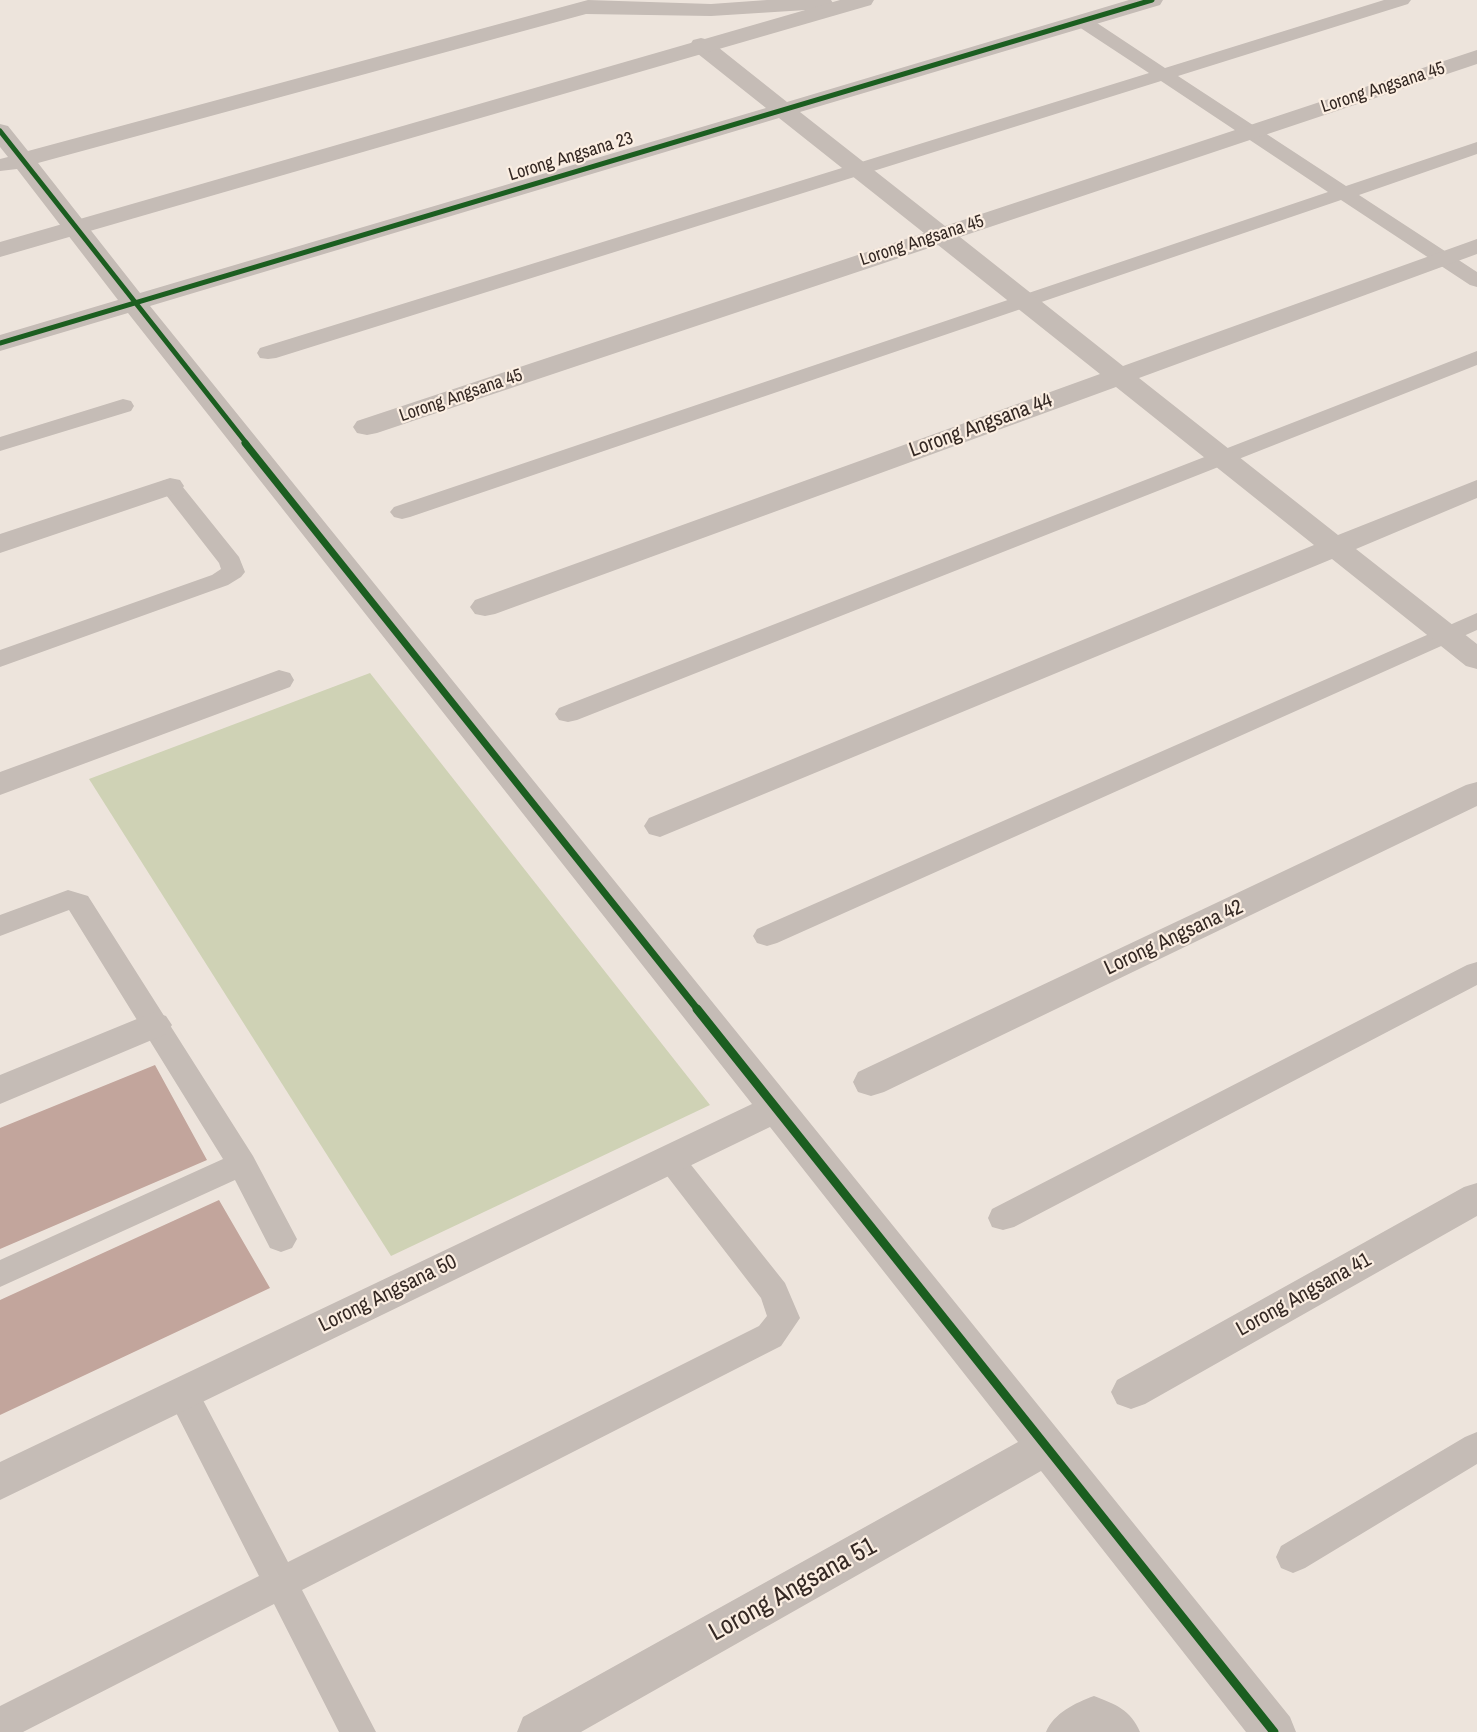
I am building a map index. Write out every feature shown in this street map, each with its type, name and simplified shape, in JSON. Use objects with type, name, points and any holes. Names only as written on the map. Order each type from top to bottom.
[{"type":"street","points":[[11,163],[612,0]]},
{"type":"street","points":[[719,0],[764,8]]},
{"type":"street","points":[[794,0],[822,3]]},
{"type":"street","name":"Lorong Angsana 23","points":[[0,343],[1152,0]]},
{"type":"street","points":[[581,8],[711,10],[856,2]]},
{"type":"street","points":[[0,250],[701,45],[856,2]]},
{"type":"street","points":[[701,45],[1477,659]]},
{"type":"street","name":"Lorong Angsana 45","points":[[367,427],[1477,57]]},
{"type":"street","points":[[0,131],[11,163],[76,229],[1274,1732]]},
{"type":"street","name":"Lorong Angsana 44","points":[[485,607],[1477,246]]},
{"type":"street","points":[[0,544],[170,486]]},
{"type":"street","points":[[660,826],[1477,488]]},
{"type":"street","points":[[0,784],[279,680]]},
{"type":"street","name":"Lorong Angsana 42","points":[[871,1082],[1477,793]]},
{"type":"street","points":[[0,1090],[154,1025]]},
{"type":"street","name":"Lorong Angsana 50","points":[[0,1482],[777,1108]]},
{"type":"street","name":"Lorong Angsana 41","points":[[1131,1392],[1477,1198]]},
{"type":"street","name":"Lorong Angsana 51","points":[[539,1732],[1046,1447]]},
{"type":"lane","points":[[268,354],[1402,0]]},
{"type":"lane","points":[[1082,21],[1477,280]]},
{"type":"lane","points":[[402,512],[1477,148]]},
{"type":"lane","points":[[568,714],[1220,456],[1477,357]]},
{"type":"lane","points":[[0,444],[123,406]]},
{"type":"lane","points":[[0,659],[220,580],[233,572],[231,562],[170,486]]},
{"type":"lane","points":[[766,936],[1477,621]]},
{"type":"lane","points":[[0,926],[68,900],[78,903],[242,1164],[281,1239]]},
{"type":"lane","points":[[1003,1218],[1477,972]]},
{"type":"lane","points":[[0,1725],[770,1336],[784,1318],[774,1292],[669,1159]]},
{"type":"lane","points":[[0,1274],[242,1164]]},
{"type":"lane","points":[[182,1393],[358,1732]]},
{"type":"lane","points":[[1293,1557],[1477,1447]]},
{"type":"lane","points":[[1064,1732],[1094,1713],[1111,1721],[1122,1732]]},
{"type":"green space","points":[[370,673],[710,1105],[391,1256],[89,779]]},
{"type":"building","points":[[155,1065],[207,1160],[0,1249],[0,1128]]},
{"type":"building","points":[[219,1200],[270,1288],[0,1415],[0,1300]]},
{"type":"cycle path","points":[[0,343],[1152,0]]},
{"type":"cycle path","points":[[0,131],[134,303],[1274,1732]]}]
